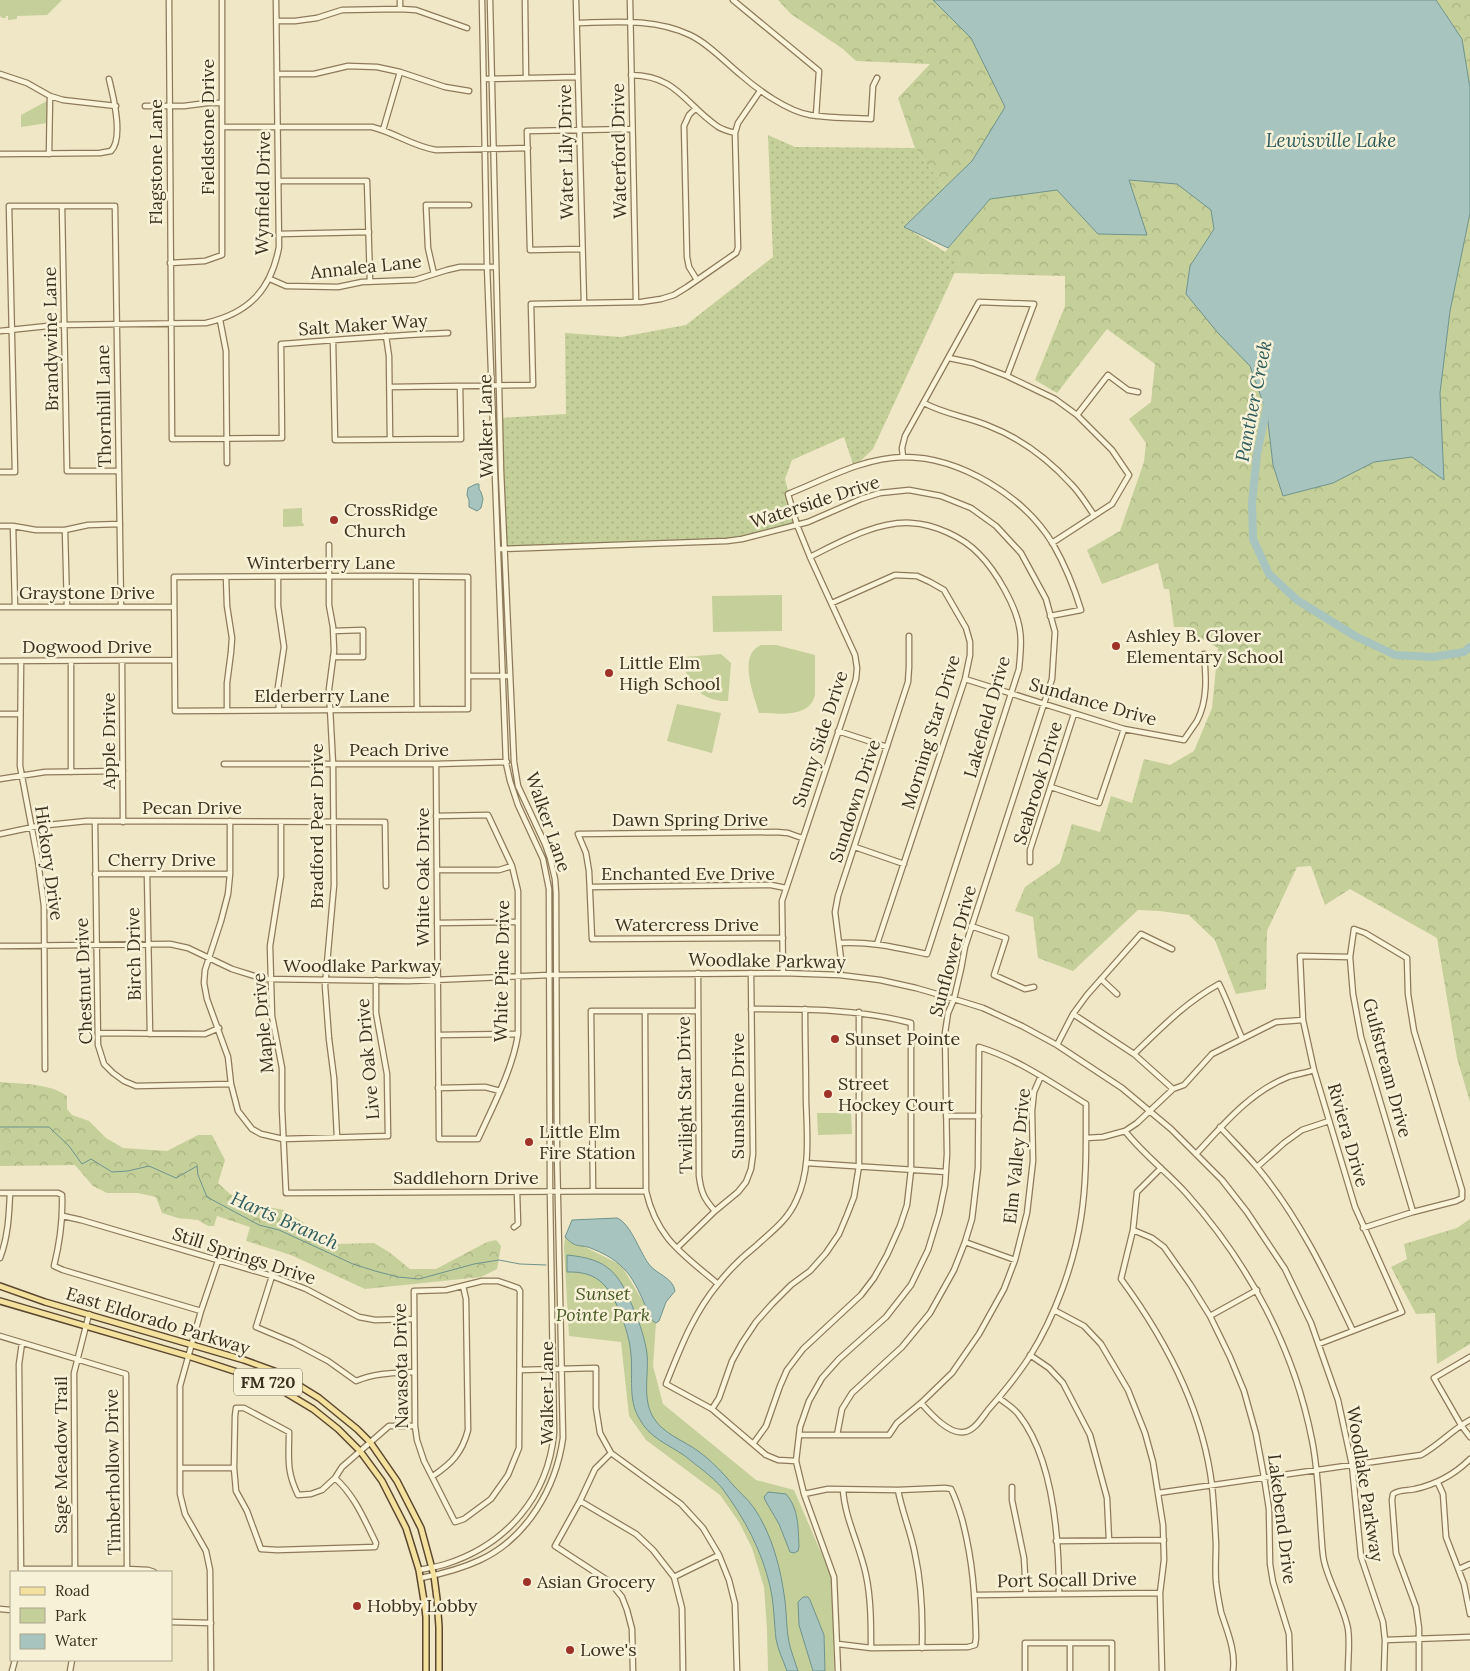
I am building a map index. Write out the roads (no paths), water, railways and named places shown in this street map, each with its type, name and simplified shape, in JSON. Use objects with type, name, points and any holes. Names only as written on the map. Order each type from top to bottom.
[{"type":"main road","name":"East Eldorado Parkway","points":[[0,1286],[45,1302],[244,1360],[278,1372],[320,1398],[370,1442],[397,1480],[417,1520],[434,1576],[439,1627],[439,1670]]},
{"type":"main road","name":"East Eldorado Parkway","points":[[0,1301],[188,1356],[268,1382],[313,1409],[350,1440],[382,1481],[406,1528],[421,1578],[426,1617],[426,1670]]},
{"type":"main road","points":[[426,1670],[439,1670]]},
{"type":"street","name":"Flagstone Lane","points":[[169,0],[172,439],[227,439]]},
{"type":"street","name":"Fieldstone Drive","points":[[170,263],[205,261],[222,255],[222,0]]},
{"type":"street","name":"Wynfield Drive","points":[[0,331],[64,325],[206,323],[220,320],[236,313],[250,302],[270,279],[276,262],[279,234],[276,0]]},
{"type":"street","points":[[400,0],[400,9]]},
{"type":"street","name":"Walker Lane","points":[[421,1578],[453,1571],[480,1560],[497,1550],[519,1531],[537,1509],[551,1484],[560,1454],[563,1421],[558,1192],[556,893],[552,866],[545,844],[518,786],[514,762],[500,418],[490,349],[495,186],[492,178],[484,111],[486,51],[483,38],[482,0]]},
{"type":"street","name":"Walker Lane","points":[[419,1570],[445,1565],[471,1554],[501,1536],[533,1499],[544,1477],[553,1446],[548,889],[543,859],[518,805],[506,763],[494,471],[497,303],[494,293],[492,266],[490,0]]},
{"type":"street","points":[[525,0],[526,78]]},
{"type":"street","name":"Water Lily Drive","points":[[576,0],[584,303]]},
{"type":"street","name":"Waterford Drive","points":[[630,0],[636,302]]},
{"type":"street","points":[[733,0],[819,71],[816,116]]},
{"type":"street","points":[[277,21],[317,18],[342,10],[400,9],[416,10],[467,28]]},
{"type":"street","points":[[576,23],[647,23],[671,28],[690,35],[704,44],[760,91],[798,112],[816,116],[871,119],[872,86],[877,78]]},
{"type":"street","points":[[277,74],[314,74],[348,66],[377,67],[400,72],[445,87],[469,91]]},
{"type":"street","points":[[383,130],[400,72]]},
{"type":"street","points":[[0,74],[27,83],[50,96],[64,100],[116,106]]},
{"type":"street","points":[[631,75],[646,75],[670,84],[718,128],[735,134]]},
{"type":"street","points":[[485,79],[578,76]]},
{"type":"street","points":[[0,154],[100,153],[111,151],[116,142],[116,106],[109,79]]},
{"type":"street","points":[[390,387],[534,385],[531,304],[636,302],[662,299],[674,295],[736,253],[738,248],[735,134],[738,123],[760,91]]},
{"type":"street","points":[[49,154],[50,96]]},
{"type":"street","points":[[145,106],[184,106],[222,103]]},
{"type":"street","points":[[696,108],[689,115],[684,126],[687,257],[688,267],[697,280]]},
{"type":"street","points":[[222,127],[372,128],[383,130],[421,147],[454,150],[528,148]]},
{"type":"street","points":[[582,249],[530,250],[527,131],[632,129]]},
{"type":"street","points":[[278,181],[367,180],[370,282]]},
{"type":"street","points":[[434,274],[428,248],[426,205],[470,205]]},
{"type":"street","points":[[0,472],[15,472],[8,206],[62,206]]},
{"type":"street","name":"Thornhill Lane","points":[[62,206],[115,206],[121,607]]},
{"type":"street","name":"Brandywine Lane","points":[[62,206],[67,471],[119,471]]},
{"type":"street","points":[[279,234],[368,232]]},
{"type":"street","name":"Annalea Lane","points":[[270,279],[286,286],[338,287],[362,282],[415,280],[446,270],[492,266]]},
{"type":"street","points":[[1008,376],[1034,304],[979,302],[905,436],[902,448],[903,457],[940,461],[982,479],[1006,493],[1031,516],[1052,543],[1072,583],[1081,610],[1050,616]]},
{"type":"street","points":[[220,320],[226,350],[227,464]]},
{"type":"street","name":"Salt Maker Way","points":[[227,439],[282,438],[281,344],[448,333]]},
{"type":"street","points":[[386,336],[389,356],[390,439]]},
{"type":"street","points":[[333,341],[335,440],[461,439],[460,386]]},
{"type":"street","points":[[949,358],[973,363],[1008,376],[1055,399],[1077,415],[1112,450],[1129,475],[1112,504],[1052,543]]},
{"type":"street","points":[[1077,415],[1108,375],[1128,390],[1138,392]]},
{"type":"street","points":[[924,403],[937,410],[960,415],[990,426],[1020,441],[1072,484],[1094,515]]},
{"type":"street","name":"Sunny Side Drive","points":[[784,973],[782,901],[856,679],[857,668],[855,655],[797,525],[788,494],[847,468],[903,457]]},
{"type":"street","points":[[494,471],[501,471]]},
{"type":"street","name":"Waterside Drive","points":[[498,549],[727,541],[797,525],[880,493],[909,490],[941,496],[971,508],[996,526],[1021,553],[1046,599],[1055,632],[1052,679],[1044,703]]},
{"type":"street","name":"Lakefield Drive","points":[[810,556],[866,530],[885,526],[910,523],[939,529],[964,542],[979,554],[1003,587],[1013,606],[1020,631],[1021,652],[1019,669],[927,954],[878,944]]},
{"type":"street","points":[[0,526],[14,526],[36,530],[65,530],[88,525],[120,524]]},
{"type":"street","points":[[14,526],[15,607]]},
{"type":"street","points":[[65,530],[67,607]]},
{"type":"street","name":"Bradford Pear Drive","points":[[329,545],[329,604],[333,631],[330,710],[334,885],[325,980],[334,1078],[337,1137]]},
{"type":"street","name":"Morning Star Drive","points":[[832,603],[895,575],[917,576],[944,590],[966,628],[970,642],[970,655],[965,679],[878,944]]},
{"type":"street","name":"Winterberry Lane","points":[[174,607],[174,577],[468,577],[468,676]]},
{"type":"street","points":[[226,577],[227,606],[232,638],[227,683],[227,710]]},
{"type":"street","points":[[278,577],[278,606],[284,646],[278,687],[279,710]]},
{"type":"street","points":[[416,577],[417,709]]},
{"type":"street","name":"Graystone Drive","points":[[0,607],[174,607]]},
{"type":"street","points":[[174,607],[174,660]]},
{"type":"street","points":[[332,657],[363,657],[363,630],[333,631]]},
{"type":"street","name":"Sundown Drive","points":[[840,974],[840,942],[835,912],[908,682],[910,667],[909,636]]},
{"type":"street","name":"Sundance Drive","points":[[965,679],[1124,729],[1184,740],[1198,720],[1204,702],[1206,676],[1204,654]]},
{"type":"street","name":"Elderberry Lane","points":[[174,660],[175,711],[468,709],[468,676]]},
{"type":"street","name":"Dogwood Drive","points":[[0,661],[174,660]]},
{"type":"street","name":"Hickory Drive","points":[[21,661],[22,776],[43,888],[45,1069]]},
{"type":"street","points":[[71,772],[72,661]]},
{"type":"street","name":"Apple Drive","points":[[122,661],[123,822]]},
{"type":"street","points":[[468,676],[510,676]]},
{"type":"street","name":"Sunflower Drive","points":[[838,1671],[834,1577],[804,1494],[796,1461],[799,1435],[809,1401],[822,1378],[839,1359],[886,1317],[911,1285],[928,1250],[939,1214],[945,1185],[945,1033],[948,1013],[954,999],[971,926],[1044,703]]},
{"type":"street","points":[[0,714],[20,714]]},
{"type":"street","name":"Seabrook Drive","points":[[1030,862],[1030,850],[1074,714]]},
{"type":"street","points":[[1051,787],[1100,803],[1124,729]]},
{"type":"street","points":[[838,731],[887,747]]},
{"type":"street","name":"Peach Drive","points":[[224,764],[514,762]]},
{"type":"street","name":"White Oak Drive","points":[[436,764],[439,1138]]},
{"type":"street","points":[[0,779],[45,772],[123,771]]},
{"type":"street","name":"White Pine Drive","points":[[436,816],[488,815],[512,866],[518,891],[517,1044],[500,1091],[478,1139],[439,1138]]},
{"type":"street","points":[[230,821],[228,894],[204,976],[205,991],[228,1057],[235,1104],[247,1125],[261,1134],[283,1139],[337,1137]]},
{"type":"street","name":"Pecan Drive","points":[[0,834],[31,827],[95,822],[385,822],[386,886]]},
{"type":"street","name":"Chestnut Drive","points":[[95,822],[98,1045],[104,1064],[118,1077],[136,1086],[231,1084]]},
{"type":"street","name":"Maple Drive","points":[[281,822],[281,876],[270,946],[272,1016],[282,1068],[286,1193]]},
{"type":"street","name":"Dawn Spring Drive","points":[[590,887],[586,853],[578,834],[776,832],[802,838]]},
{"type":"street","points":[[855,847],[904,864]]},
{"type":"street","points":[[437,870],[499,870],[512,866]]},
{"type":"street","name":"Cherry Drive","points":[[95,874],[230,874]]},
{"type":"street","name":"Birch Drive","points":[[147,874],[150,1034]]},
{"type":"street","name":"Enchanted Eve Drive","points":[[590,887],[771,885],[786,888]]},
{"type":"street","name":"Watercress Drive","points":[[590,887],[592,939],[783,938]]},
{"type":"street","points":[[437,923],[518,922]]},
{"type":"street","points":[[971,926],[1006,938],[994,975],[1025,989],[1034,987]]},
{"type":"street","name":"Gulfstream Drive","points":[[1354,929],[1365,933],[1407,958],[1408,994],[1414,1031],[1460,1180],[1462,1198],[1456,1201],[1413,1212],[1361,1037],[1353,994],[1350,957],[1354,929]]},
{"type":"street","points":[[1057,1044],[1073,1014],[1087,995],[1141,934],[1172,948]]},
{"type":"street","points":[[840,942],[878,944]]},
{"type":"street","name":"Woodlake Parkway","points":[[0,946],[148,943],[180,945],[250,976],[264,979],[437,981],[549,975],[840,974],[898,984],[983,1008],[1057,1044],[1108,1078],[1149,1111],[1222,1180],[1272,1248],[1303,1303],[1338,1400],[1352,1465],[1361,1557],[1379,1607],[1385,1640],[1384,1671]]},
{"type":"street","name":"Riviera Drive","points":[[1350,957],[1300,956],[1303,1020],[1314,1070],[1354,1207],[1402,1312],[1353,1331]]},
{"type":"street","name":"Sunshine Drive","points":[[677,1248],[742,1187],[751,1169],[753,1154],[751,973]]},
{"type":"street","name":"Twilight Star Drive","points":[[698,974],[700,1176],[701,1189],[706,1201],[715,1211]]},
{"type":"street","points":[[1101,979],[1117,994]]},
{"type":"street","name":"Live Oak Drive","points":[[337,1137],[388,1136],[387,1074],[376,1013],[376,980]]},
{"type":"street","points":[[1134,1054],[1200,994],[1219,984],[1242,1038]]},
{"type":"street","points":[[751,1009],[859,1012],[911,1023],[911,1170],[907,1205],[900,1226],[887,1255],[874,1278],[861,1295],[803,1349],[787,1370],[766,1426],[753,1444]]},
{"type":"street","points":[[796,1461],[778,1460],[766,1455],[712,1409],[666,1384],[685,1336],[718,1284],[742,1258],[774,1231],[787,1216],[796,1201],[807,1163],[805,1009]]},
{"type":"street","points":[[593,1191],[591,1011],[698,1011]]},
{"type":"street","points":[[645,1011],[646,1191],[655,1218],[663,1233],[718,1284]]},
{"type":"street","points":[[712,1409],[719,1398],[732,1361],[756,1322],[791,1285],[810,1271],[826,1253],[839,1234],[854,1197],[858,1166],[859,1012]]},
{"type":"street","points":[[1073,1014],[1134,1054],[1173,1089]]},
{"type":"street","points":[[1086,1138],[1103,1137],[1125,1131],[1138,1123],[1173,1089],[1184,1085],[1212,1054],[1276,1022],[1303,1020]]},
{"type":"street","points":[[98,1033],[205,1034],[218,1028]]},
{"type":"street","points":[[438,1035],[518,1034]]},
{"type":"street","points":[[799,1435],[837,1435],[842,1409],[852,1393],[902,1347],[930,1314],[954,1270],[972,1219],[976,1196],[979,1047],[994,1052],[1041,1076],[1086,1104],[1086,1162],[1081,1218],[1072,1262],[1054,1310],[1030,1355],[999,1398],[971,1430],[962,1433],[933,1418],[921,1403]]},
{"type":"street","points":[[1196,1154],[1220,1127],[1260,1092],[1288,1077],[1314,1070]]},
{"type":"street","name":"Elm Valley Drive","points":[[837,1435],[889,1435],[897,1422],[921,1403],[952,1373],[979,1334],[1004,1289],[1015,1260],[1025,1222],[1033,1161],[1032,1111],[1034,1092],[1041,1076]]},
{"type":"street","points":[[438,1088],[485,1087],[500,1091]]},
{"type":"street","points":[[946,1116],[979,1116]]},
{"type":"street","points":[[1257,1167],[1302,1130],[1329,1121]]},
{"type":"street","points":[[1220,1127],[1257,1167],[1289,1211],[1315,1254],[1353,1331],[1319,1344]]},
{"type":"street","points":[[1125,1131],[1134,1143],[1185,1192],[1213,1225],[1238,1260],[1257,1290],[1293,1369],[1310,1432],[1317,1470],[1324,1561],[1348,1629],[1348,1671]]},
{"type":"street","points":[[807,1163],[946,1172]]},
{"type":"street","points":[[1161,1168],[1138,1192],[1133,1230],[1121,1279],[1154,1326],[1172,1359],[1188,1396],[1200,1433],[1212,1485],[1216,1527],[1216,1581],[1221,1610],[1232,1645],[1233,1671]]},
{"type":"street","name":"Saddlehorn Drive","points":[[286,1193],[646,1191]]},
{"type":"street","points":[[514,1227],[518,1224],[517,1192]]},
{"type":"street","points":[[0,1193],[58,1193],[62,1196],[63,1216],[60,1243],[54,1266],[201,1311]]},
{"type":"street","points":[[0,1258],[6,1244],[9,1226],[10,1193]]},
{"type":"street","points":[[1363,1228],[1413,1212]]},
{"type":"street","name":"Still Springs Drive","points":[[63,1216],[272,1276],[306,1289],[359,1317],[375,1320],[414,1319]]},
{"type":"street","name":"Lakebend Drive","points":[[1133,1230],[1152,1238],[1164,1247],[1210,1316],[1244,1391],[1256,1434],[1264,1477],[1268,1509],[1270,1564],[1273,1582],[1289,1634],[1290,1671]]},
{"type":"street","points":[[965,1242],[1015,1260]]},
{"type":"street","points":[[211,1671],[210,1570],[206,1551],[186,1514],[180,1494],[180,1386],[201,1311],[218,1261]]},
{"type":"street","points":[[272,1276],[256,1327],[294,1343],[328,1361],[356,1381],[381,1373],[414,1372]]},
{"type":"street","points":[[433,1476],[449,1465],[458,1454],[465,1442],[468,1430],[466,1299],[463,1286],[482,1281],[498,1281],[518,1288],[520,1292],[520,1370],[596,1368],[596,1408],[600,1433],[610,1453],[681,1504],[704,1528],[719,1555],[729,1580],[735,1604],[737,1671]]},
{"type":"street","name":"Navasota Drive","points":[[463,1286],[446,1290],[414,1292],[416,1440],[424,1461],[455,1522],[464,1519],[491,1499],[508,1475],[519,1448],[520,1370]]},
{"type":"street","points":[[1210,1316],[1257,1290]]},
{"type":"street","points":[[1054,1310],[1084,1326],[1101,1344],[1128,1390],[1145,1433],[1153,1462],[1164,1540],[1164,1560],[1160,1593],[1162,1671]]},
{"type":"street","name":"Sage Meadow Trail","points":[[75,1569],[74,1373],[89,1314]]},
{"type":"street","points":[[0,1336],[77,1359]]},
{"type":"street","points":[[22,1343],[19,1364],[21,1571],[75,1569],[151,1571]]},
{"type":"street","points":[[1030,1355],[1049,1368],[1063,1384],[1090,1435],[1106,1498],[1109,1540]]},
{"type":"street","points":[[1470,1357],[1434,1378],[1470,1437]]},
{"type":"street","name":"Timberhollow Drive","points":[[77,1359],[126,1374],[128,1569]]},
{"type":"street","points":[[999,1398],[1018,1414],[1032,1435],[1046,1471],[1052,1499],[1059,1562],[1059,1593]]},
{"type":"street","points":[[335,1478],[346,1488],[356,1503],[376,1542],[375,1548],[261,1549],[236,1491],[234,1468],[236,1408],[244,1408],[289,1432],[288,1468],[290,1479],[298,1495],[311,1494],[322,1490],[335,1478],[342,1467],[389,1426],[415,1426]]},
{"type":"street","points":[[1158,1494],[1421,1455],[1470,1420]]},
{"type":"street","points":[[610,1453],[594,1470],[580,1501],[555,1546],[610,1582],[622,1597],[632,1629],[632,1671]]},
{"type":"street","points":[[1419,1671],[1419,1639],[1416,1608],[1396,1553],[1393,1524],[1393,1494],[1438,1482],[1454,1473],[1470,1459]]},
{"type":"street","points":[[180,1468],[234,1468]]},
{"type":"street","points":[[1438,1482],[1443,1494],[1446,1537],[1464,1584],[1470,1614]]},
{"type":"street","points":[[804,1494],[817,1491],[945,1488],[951,1490],[955,1496],[967,1538],[975,1595],[975,1645],[968,1647],[871,1648],[838,1644]]},
{"type":"street","points":[[1012,1488],[1012,1500],[1024,1558],[1026,1594]]},
{"type":"street","points":[[843,1490],[844,1502],[867,1577],[871,1648]]},
{"type":"street","points":[[898,1490],[912,1541],[919,1576],[922,1611],[922,1648]]},
{"type":"street","points":[[580,1501],[636,1534],[653,1550],[674,1577],[682,1608],[683,1671]]},
{"type":"street","points":[[1056,1541],[1164,1540]]},
{"type":"street","points":[[674,1577],[719,1555]]},
{"type":"street","points":[[1459,1569],[1470,1564]]},
{"type":"street","name":"Port Socall Drive","points":[[975,1595],[1160,1593]]},
{"type":"street","points":[[172,1622],[211,1623]]},
{"type":"street","points":[[1385,1640],[1470,1638]]},
{"type":"street","points":[[1025,1671],[1025,1643],[1112,1643],[1112,1671]]},
{"type":"street","points":[[1070,1643],[1070,1671]]},
{"type":"water","name":"Lewisville Lake","points":[[933,0],[1436,0],[1462,39],[1470,88],[1470,213],[1450,311],[1440,393],[1444,480],[1412,457],[1374,462],[1333,483],[1283,496],[1273,465],[1267,414],[1250,366],[1218,333],[1186,294],[1190,266],[1214,229],[1211,210],[1177,184],[1129,180],[1147,235],[1098,234],[1057,190],[990,199],[948,248],[904,227],[972,161],[1005,107],[971,38]]},
{"type":"water","points":[[479,484],[483,499],[481,508],[477,511],[469,507],[467,495],[468,488]]},
{"type":"water","points":[[617,1218],[626,1225],[651,1267],[674,1286],[675,1291],[666,1302],[659,1321],[656,1323],[650,1316],[635,1284],[623,1268],[605,1255],[588,1247],[576,1245],[565,1237],[572,1220]]},
{"type":"water","points":[[567,1255],[603,1264],[617,1277],[629,1297],[644,1337],[647,1354],[648,1402],[653,1417],[662,1428],[713,1463],[749,1502],[760,1518],[771,1540],[778,1564],[785,1601],[788,1638],[798,1671],[787,1671],[779,1651],[770,1586],[762,1559],[745,1523],[714,1479],[685,1456],[653,1436],[643,1425],[633,1404],[630,1345],[617,1305],[608,1289],[596,1278],[588,1274],[567,1272]]},
{"type":"water","points":[[768,1492],[786,1494],[796,1512],[799,1547],[798,1551],[794,1553],[790,1552],[779,1524],[765,1500],[764,1497]]},
{"type":"water","points":[[803,1597],[808,1597],[810,1600],[824,1635],[825,1671],[813,1671],[799,1625],[798,1602]]},
{"type":"waterway","name":"Panther Creek","points":[[1268,401],[1257,454],[1252,503],[1253,539],[1269,574],[1297,600],[1355,636],[1395,655],[1433,657],[1464,652],[1470,647]]},
{"type":"waterway","name":"Harts Branch","points":[[0,1127],[49,1127],[69,1146],[82,1164],[91,1159],[112,1172],[128,1171],[149,1166],[176,1178],[197,1166],[198,1175],[207,1197],[259,1225],[279,1230],[353,1264],[398,1277],[419,1279],[474,1264],[499,1260],[520,1264],[546,1265]]},
{"type":"place","name":"CrossRidge Church","points":[[334,520]]},
{"type":"place","name":"Ashley B. Glover Elementary School","points":[[1116,646]]},
{"type":"place","name":"Little Elm High School","points":[[609,673]]},
{"type":"place","name":"Sunset Pointe","points":[[835,1039]]},
{"type":"place","name":"Street Hockey Court","points":[[828,1094]]},
{"type":"place","name":"Little Elm Fire Station","points":[[529,1142]]},
{"type":"place","name":"Asian Grocery","points":[[527,1582]]},
{"type":"place","name":"Hobby Lobby","points":[[357,1606]]},
{"type":"place","name":"Lowe's","points":[[570,1650]]},
{"type":"park label","name":"Sunset Pointe Park","points":[[603,1304]]}]
